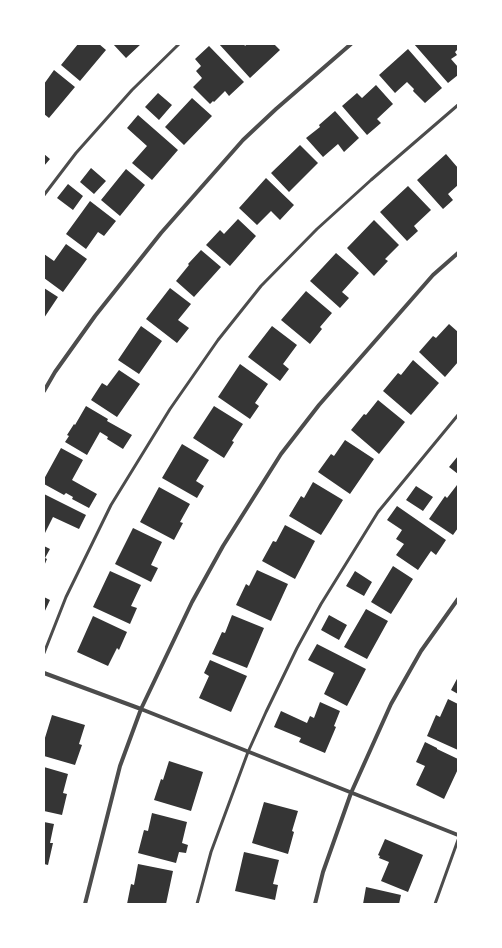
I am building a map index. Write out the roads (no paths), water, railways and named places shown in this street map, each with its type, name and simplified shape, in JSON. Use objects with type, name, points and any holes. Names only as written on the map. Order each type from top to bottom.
[{"type":"street","points":[[44,391],[55,372],[95,316],[156,239],[243,140],[276,109],[351,44]]},
{"type":"street","points":[[84,904],[120,766],[141,709],[192,602],[223,546],[281,454],[319,405],[433,275],[458,253]]},
{"type":"street","points":[[315,904],[323,872],[351,793],[391,704],[421,651],[458,599]]},
{"type":"street","points":[[44,673],[141,709],[458,835]]},
{"type":"lane","points":[[44,195],[76,153],[132,90],[179,44]]},
{"type":"lane","points":[[44,653],[66,597],[111,505],[170,409],[218,340],[261,286],[316,230],[458,105]]},
{"type":"lane","points":[[197,904],[211,852],[248,752],[297,648],[321,604],[378,512],[458,415]]},
{"type":"lane","points":[[435,904],[458,840]]}]
